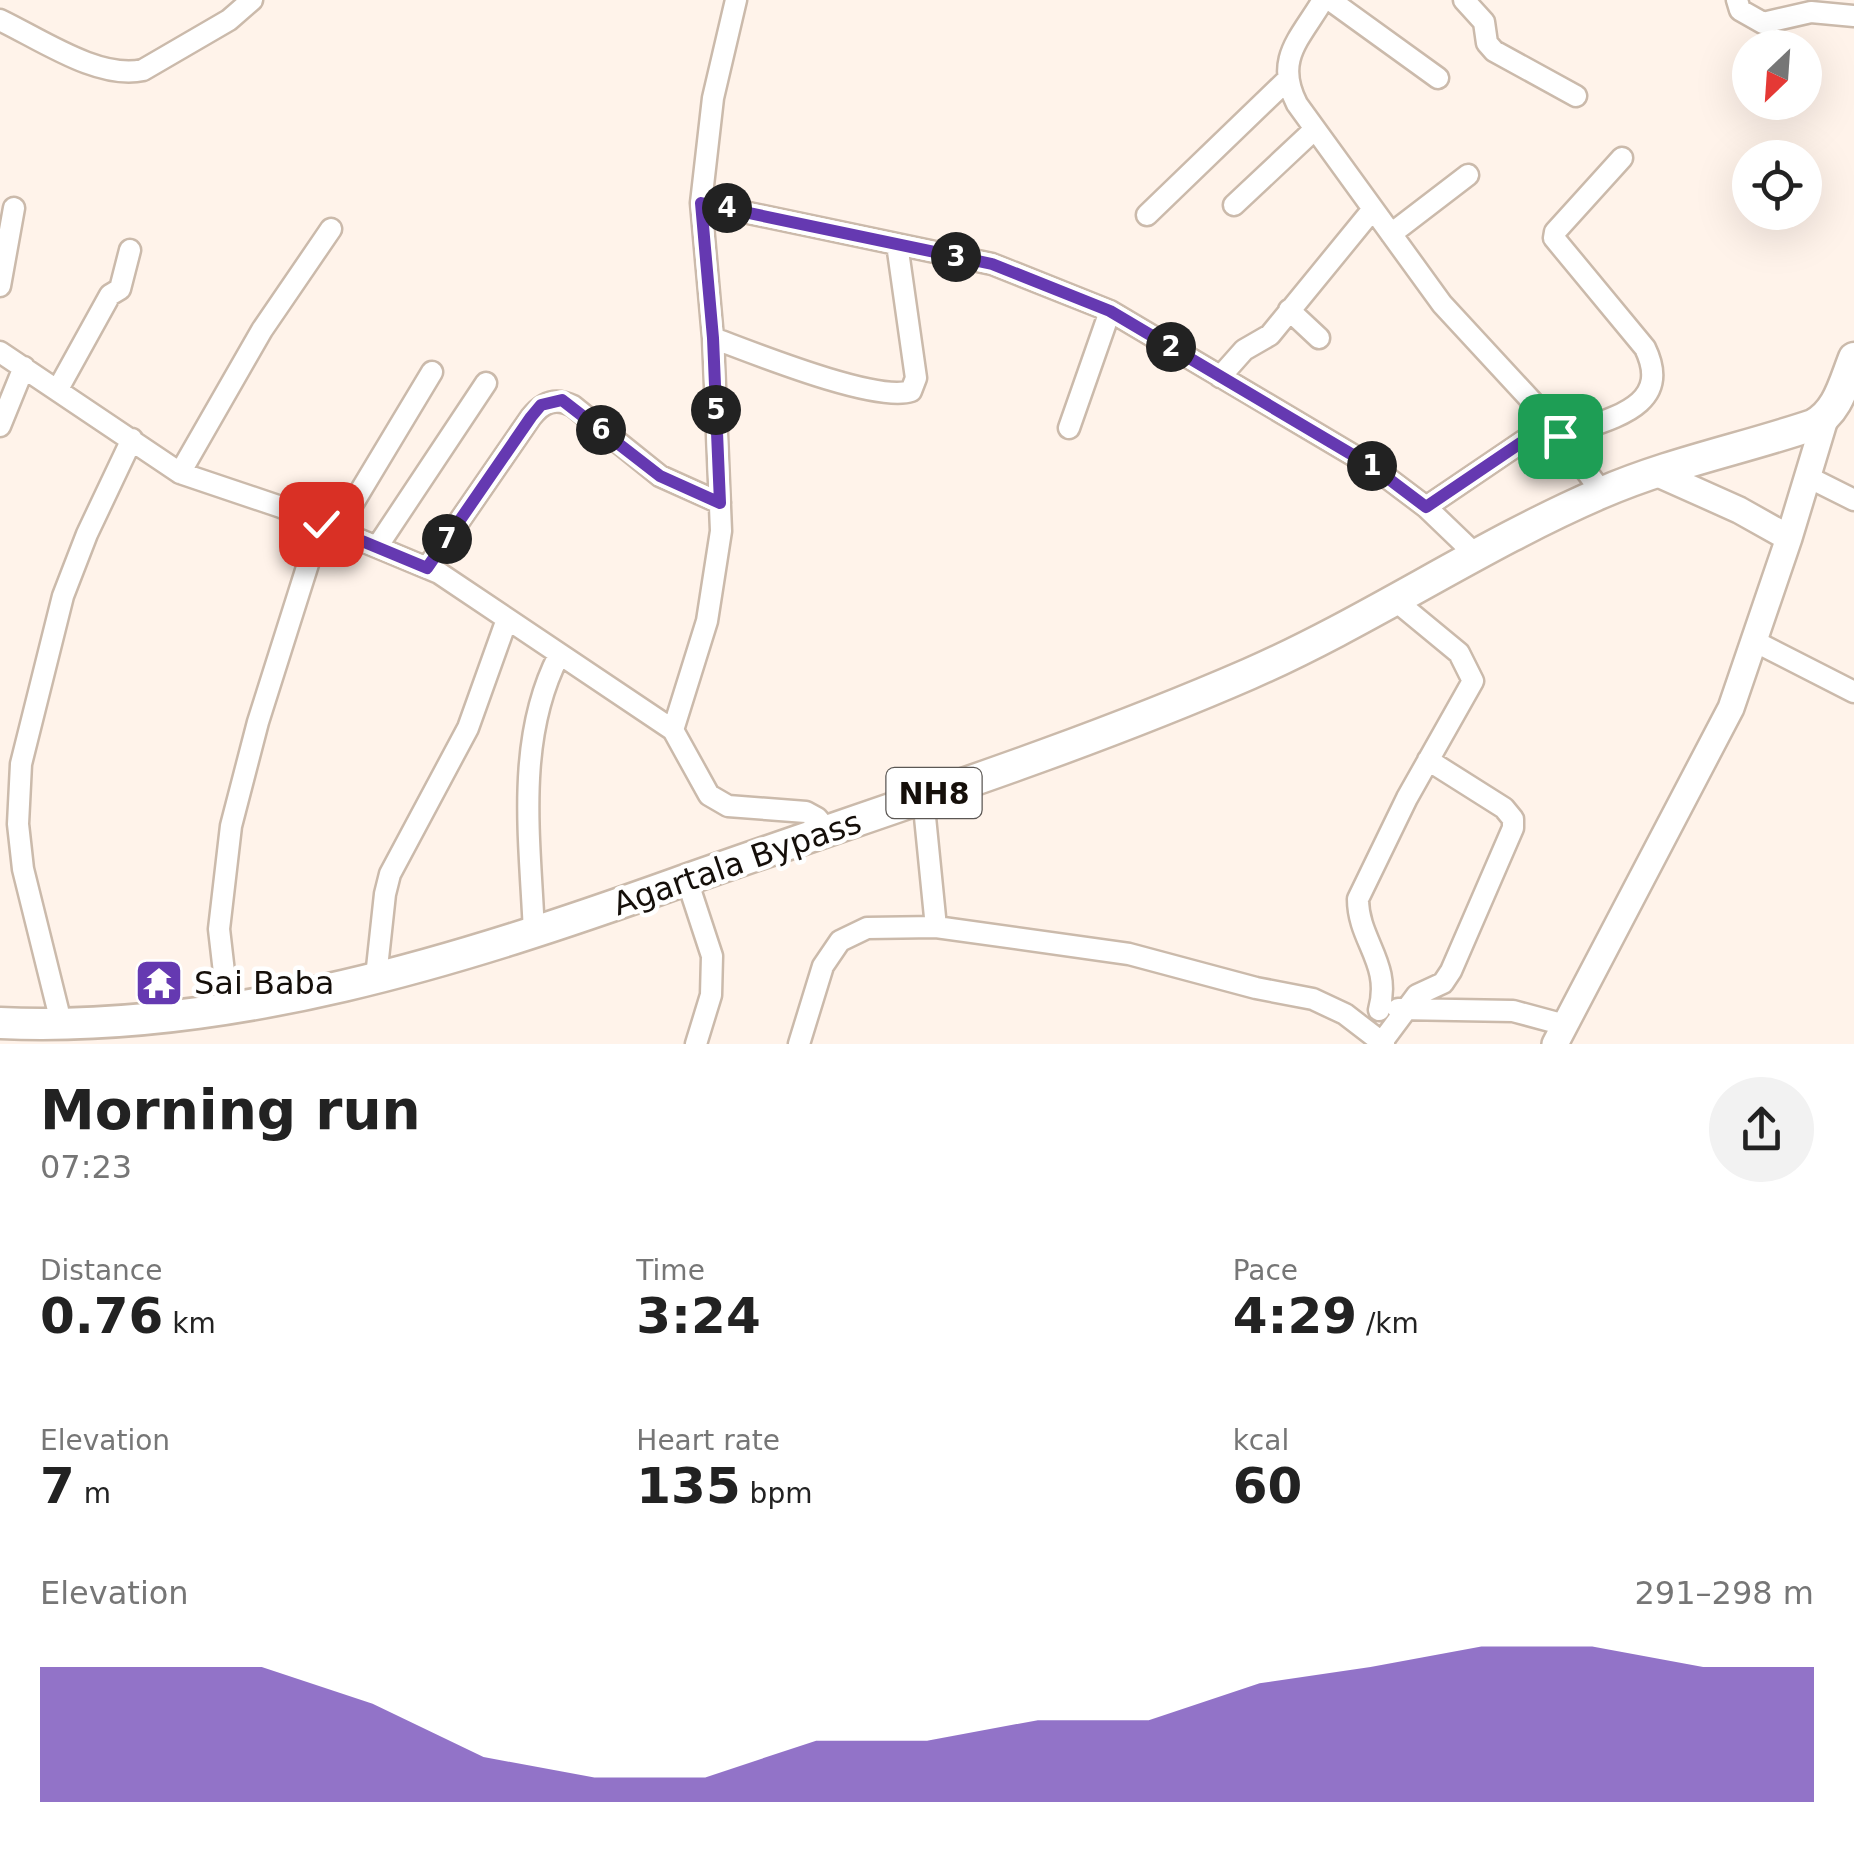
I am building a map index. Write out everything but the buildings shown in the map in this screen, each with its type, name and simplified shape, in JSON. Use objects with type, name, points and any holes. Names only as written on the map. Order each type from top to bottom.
[{"type":"highway","points":[[1825,419],[1838,399],[1854,358]]},
{"type":"highway","name":"Agartala Bypass","points":[[0,1023],[125,1021],[228,1007],[376,977],[534,933],[828,832],[1206,692],[1318,642],[1602,492],[1825,419]]},
{"type":"main road","points":[[1560,1034],[1731,708],[1825,419]]},
{"type":"main road","points":[[1654,472],[1739,510],[1789,538]]},
{"type":"street","points":[[0,20],[92,65],[129,73],[144,70],[229,20],[252,0]]},
{"type":"street","points":[[673,730],[707,621],[721,531],[713,338],[701,203],[713,98],[736,0]]},
{"type":"street","points":[[1438,78],[1326,0],[1286,63],[1287,80],[1297,104],[1442,304],[1555,430],[1602,492]]},
{"type":"street","points":[[1464,0],[1484,22],[1487,44],[1494,51],[1576,96]]},
{"type":"street","points":[[1737,0],[1740,10],[1763,23],[1811,12],[1854,16]]},
{"type":"street","points":[[1147,215],[1287,80]]},
{"type":"street","points":[[1234,205],[1315,129]]},
{"type":"street","points":[[1426,507],[1555,430],[1634,408],[1647,398],[1654,380],[1645,348],[1554,238],[1555,232],[1622,158]]},
{"type":"street","points":[[1391,234],[1468,175]]},
{"type":"street","points":[[701,203],[992,264],[1110,311],[1381,473],[1426,507],[1477,556]]},
{"type":"street","points":[[0,286],[14,208]]},
{"type":"street","points":[[1220,378],[1244,350],[1264,341],[1373,209]]},
{"type":"street","points":[[180,473],[262,330],[331,229]]},
{"type":"street","points":[[713,338],[823,378],[894,394],[910,391],[916,378],[898,244]]},
{"type":"street","points":[[58,389],[110,295],[120,289],[130,250]]},
{"type":"street","points":[[1290,310],[1319,338]]},
{"type":"street","points":[[1069,428],[1110,311]]},
{"type":"street","points":[[0,352],[180,473],[329,527],[427,568],[673,730],[708,795],[728,806],[806,812],[828,832]]},
{"type":"street","points":[[0,426],[24,368]]},
{"type":"street","points":[[228,1007],[220,929],[231,826],[258,722],[329,527],[432,372]]},
{"type":"street","points":[[376,547],[486,383]]},
{"type":"street","points":[[427,568],[531,417],[541,405],[551,402],[562,400],[573,406],[660,476],[720,503]]},
{"type":"street","points":[[57,1024],[58,1010],[23,870],[18,824],[21,764],[64,596],[87,534],[132,439]]},
{"type":"street","points":[[1806,476],[1854,500]]},
{"type":"street","points":[[1378,1010],[1384,990],[1379,962],[1358,912],[1358,899],[1472,681],[1459,653],[1396,601]]},
{"type":"street","points":[[376,977],[384,894],[390,874],[468,728],[507,620]]},
{"type":"street","points":[[1754,642],[1854,692]]},
{"type":"street","points":[[534,933],[528,785],[532,738],[537,704],[559,655]]},
{"type":"street","points":[[799,1044],[822,966],[840,941],[866,928],[936,927],[1129,954],[1313,999],[1353,1020],[1383,1043],[1417,995],[1442,983],[1451,972],[1513,828],[1514,819],[1504,808],[1428,760]]},
{"type":"street","points":[[924,796],[936,927]]},
{"type":"street","points":[[686,880],[712,956],[711,994],[696,1044]]},
{"type":"street","points":[[1353,1020],[1378,1010],[1513,1011],[1560,1034]]},
{"type":"place","name":"Sai Baba","points":[[159,983]]},
{"type":"route","points":[[321,524],[427,568],[531,417],[541,405],[562,400],[660,476],[720,503],[713,338],[701,203],[992,264],[1110,311],[1373,467],[1426,507],[1550,423],[1560,436]]}]
